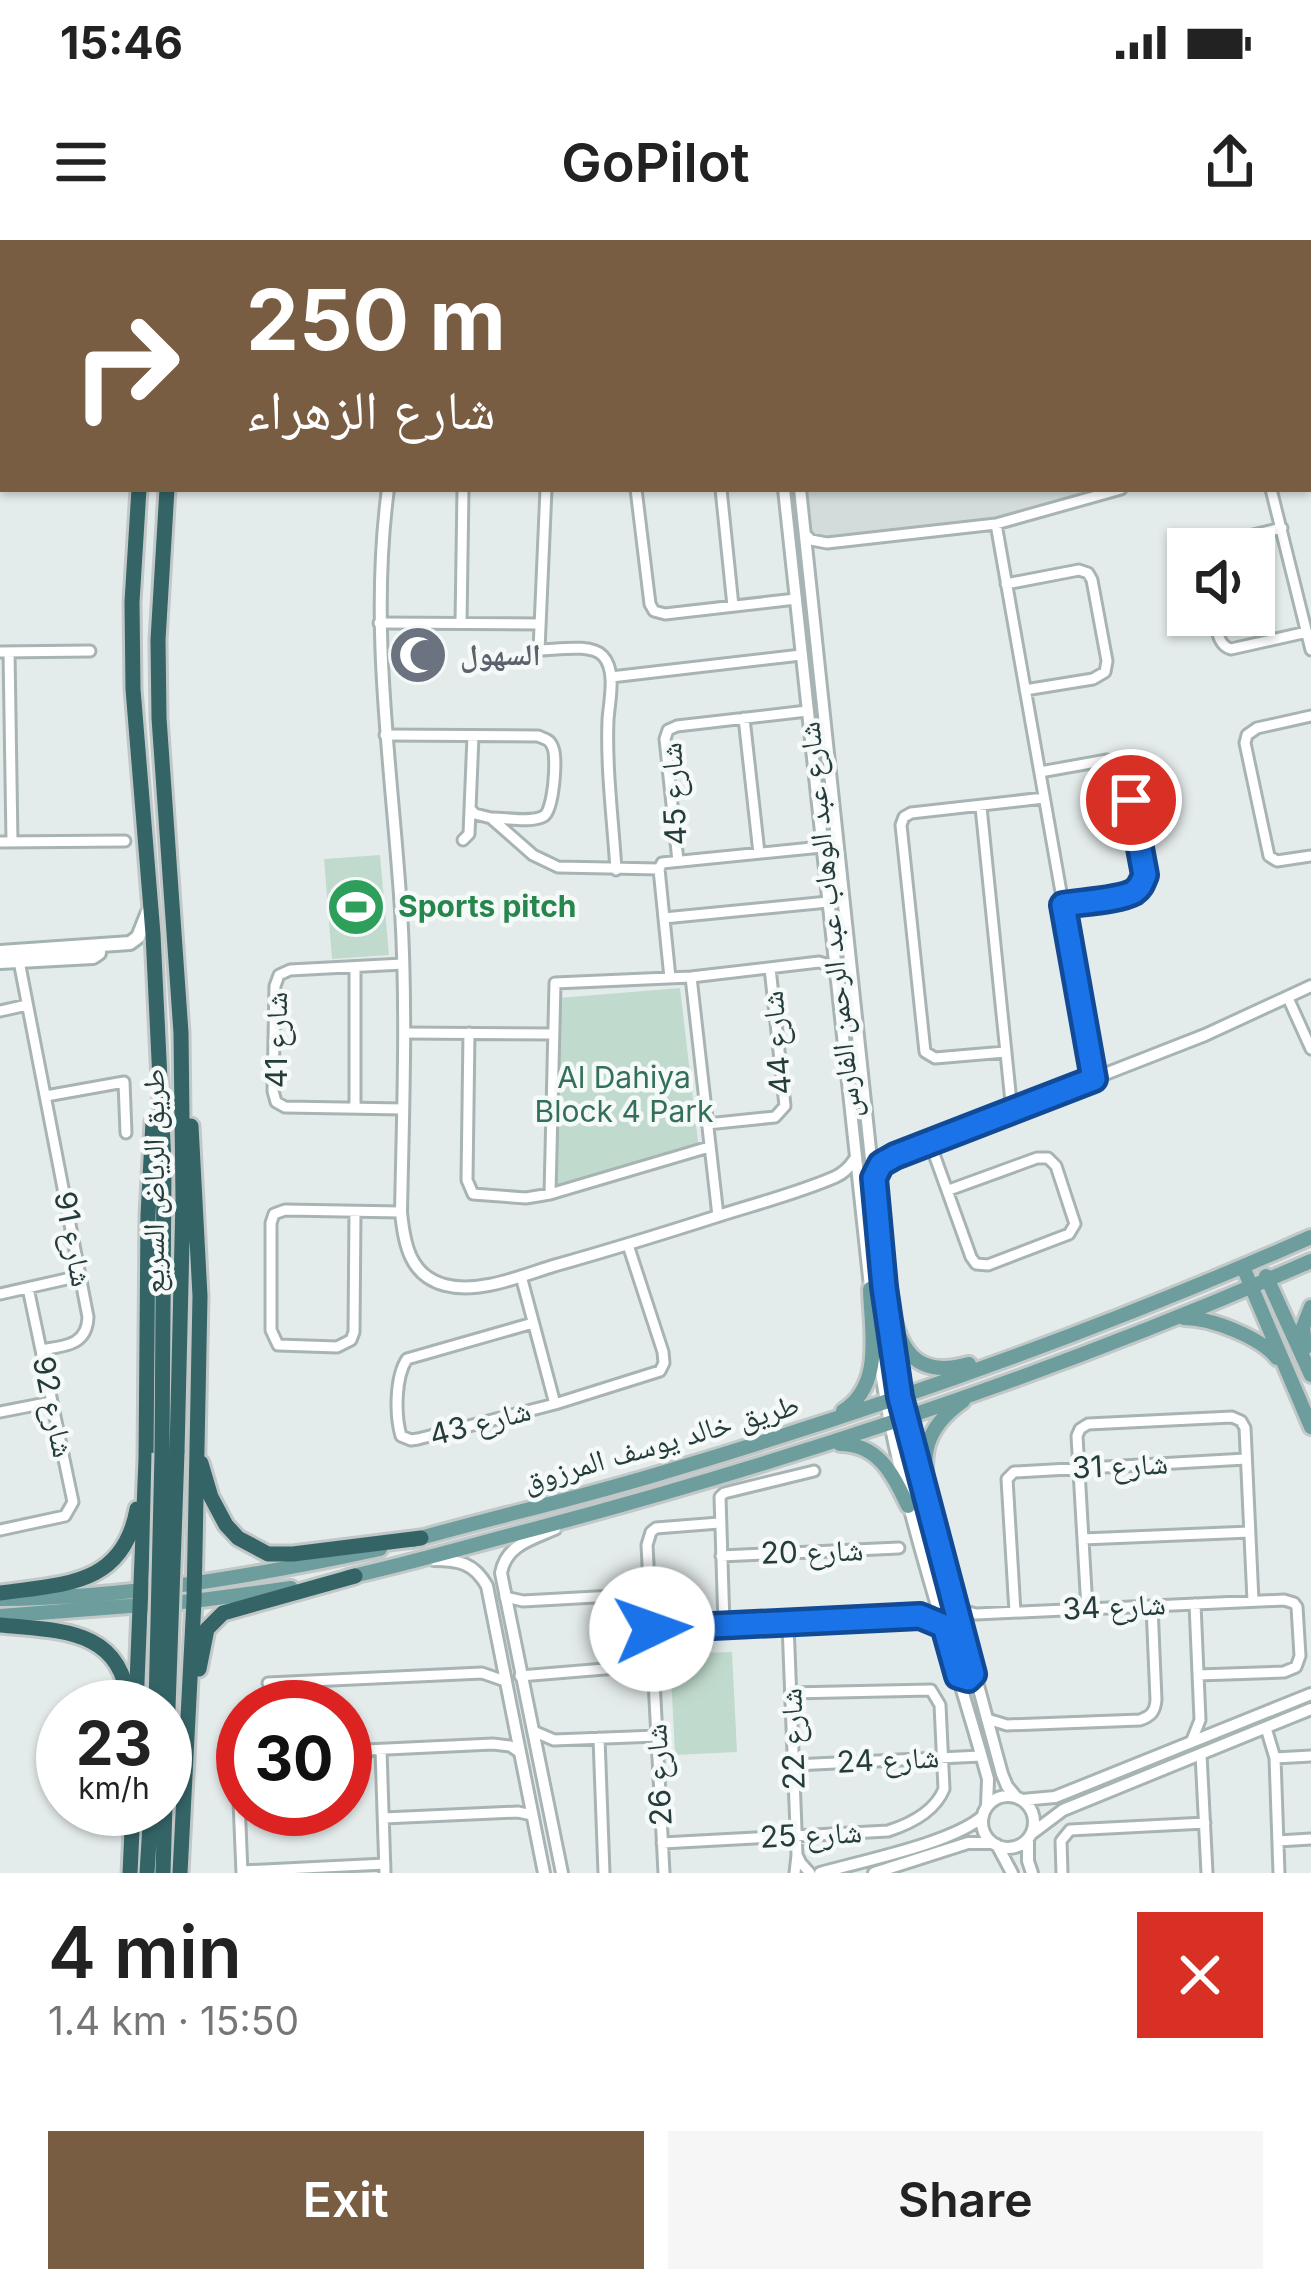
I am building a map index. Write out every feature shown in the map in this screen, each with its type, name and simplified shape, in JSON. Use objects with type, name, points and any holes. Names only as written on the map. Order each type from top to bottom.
[{"type":"highway","name":"طريق الرياض السريع","points":[[139,492],[133,689],[164,1164],[157,1680]]},
{"type":"highway","name":"طريق الرياض السريع","points":[[166,1680],[162,1455],[183,1199],[181,1033],[159,718],[159,603],[167,494]]},
{"type":"highway","points":[[181,1033],[190,1107],[200,1296],[189,1680]]},
{"type":"highway","points":[[196,1445],[211,1497],[226,1525],[238,1538],[268,1554],[421,1538]]},
{"type":"highway","points":[[136,1680],[143,1543],[162,1455]]},
{"type":"highway","points":[[0,1596],[94,1575],[122,1553],[162,1455]]},
{"type":"highway","points":[[143,1543],[154,1562],[164,1566],[184,1560],[194,1540]]},
{"type":"highway","points":[[192,1708],[203,1644],[213,1620],[234,1609],[355,1576]]},
{"type":"highway","points":[[0,1625],[75,1634],[93,1641],[106,1650],[125,1680]]},
{"type":"highway","points":[[139,1660],[148,1645],[165,1639],[182,1646],[190,1662]]},
{"type":"highway","points":[[130,1873],[132,1836]]},
{"type":"highway","points":[[147,1873],[149,1836]]},
{"type":"highway","name":"طريق الرياض السريع","points":[[163,1873],[164,1836]]},
{"type":"highway","points":[[180,1873],[182,1836]]},
{"type":"main road","points":[[0,952],[130,943],[138,937],[148,913],[147,869]]},
{"type":"main road","points":[[0,962],[93,957],[99,947]]},
{"type":"main road","name":"طريق خالد يوسف المرزوق","points":[[194,1593],[644,1478],[824,1423],[1061,1339],[1311,1238]]},
{"type":"main road","points":[[1259,1260],[1309,1370]]},
{"type":"main road","name":"طريق خالد يوسف المرزوق","points":[[0,1616],[140,1598],[287,1589],[355,1576],[599,1512],[823,1446],[1150,1327],[1311,1261]]},
{"type":"main road","points":[[1243,1267],[1311,1426]]},
{"type":"main road","points":[[877,1288],[900,1340],[919,1364],[934,1369],[959,1367],[1061,1339]]},
{"type":"main road","points":[[824,1423],[855,1403],[867,1385],[877,1288]]},
{"type":"main road","points":[[1309,1370],[1303,1330],[1311,1307]]},
{"type":"main road","points":[[1150,1327],[1202,1319],[1263,1344],[1288,1373]]},
{"type":"main road","points":[[928,1501],[924,1451],[943,1418],[977,1391]]},
{"type":"main road","points":[[823,1446],[847,1444],[871,1450],[882,1460],[908,1506]]},
{"type":"main road","name":"طريق خالد يوسف المرزوق","points":[[0,1596],[140,1598]]},
{"type":"street","points":[[388,492],[379,622],[403,964],[401,1212],[405,1245],[417,1267],[437,1282],[461,1288],[520,1276],[836,1177],[856,1157]]},
{"type":"street","points":[[461,623],[463,492]]},
{"type":"street","points":[[545,492],[539,650],[592,650],[603,656],[610,677],[616,870]]},
{"type":"street","points":[[636,492],[652,608],[665,614],[796,599]]},
{"type":"street","points":[[722,492],[733,606]]},
{"type":"street","name":"شارع عبد الوهاب عبد الرحمن الفارس","points":[[784,492],[864,1231],[892,1400],[888,1422],[988,1779],[985,1811]]},
{"type":"street","name":"شارع عبد الوهاب عبد الرحمن الفارس","points":[[800,492],[874,1178],[880,1246],[877,1288]]},
{"type":"street","points":[[805,534],[826,543],[996,524],[1110,492]]},
{"type":"street","points":[[1272,492],[1311,650]]},
{"type":"street","points":[[996,524],[1094,1079]]},
{"type":"street","points":[[1275,530],[1282,528]]},
{"type":"street","points":[[808,560],[826,543]]},
{"type":"street","points":[[1006,584],[1084,571],[1092,580],[1103,641],[1106,667],[1102,676],[1025,690]]},
{"type":"street","points":[[379,622],[538,624]]},
{"type":"street","points":[[1219,636],[1223,646],[1232,650],[1307,632]]},
{"type":"street","points":[[90,651],[4,652],[6,842],[125,841]]},
{"type":"street","points":[[610,677],[801,655],[810,659],[818,652]]},
{"type":"street","points":[[803,672],[810,665],[820,669]]},
{"type":"street","name":"شارع 45","points":[[678,861],[666,733],[676,726],[807,711]]},
{"type":"street","points":[[1311,716],[1257,728],[1245,742],[1269,856],[1277,861],[1311,856]]},
{"type":"street","points":[[744,718],[759,853]]},
{"type":"street","points":[[385,735],[542,736],[550,742],[554,752],[552,802],[544,816],[491,818],[470,809]]},
{"type":"street","points":[[463,840],[469,837],[473,736]]},
{"type":"street","points":[[1040,772],[1107,760],[1124,764],[1145,875],[1132,892],[1063,905]]},
{"type":"street","points":[[1006,1052],[935,1058],[922,1045],[902,820],[911,813],[1044,799]]},
{"type":"street","points":[[981,807],[1012,1112]]},
{"type":"street","points":[[491,818],[543,861],[572,869],[659,869],[670,978]]},
{"type":"street","name":"شارع 45","points":[[659,869],[662,863],[822,847]]},
{"type":"street","points":[[664,918],[828,902],[835,907],[844,900]]},
{"type":"street","points":[[831,924],[836,916],[847,921]]},
{"type":"street","name":"شارع 44","points":[[554,1034],[555,983],[770,968],[819,962],[833,950]]},
{"type":"street","name":"شارع 91","points":[[19,961],[88,1317],[87,1332],[72,1344],[40,1349]]},
{"type":"street","name":"شارع 44","points":[[819,962],[836,973]]},
{"type":"street","name":"شارع 41","points":[[403,964],[290,970],[276,980],[273,1091],[284,1108],[404,1108]]},
{"type":"street","points":[[355,967],[355,1108]]},
{"type":"street","name":"شارع 44","points":[[707,1124],[775,1117],[785,1106],[770,968]]},
{"type":"street","points":[[691,977],[718,1216]]},
{"type":"street","points":[[874,1178],[881,1164],[895,1156],[1094,1079],[1311,986]]},
{"type":"street","points":[[1288,998],[1310,1045]]},
{"type":"street","points":[[0,1011],[27,1006]]},
{"type":"street","points":[[405,1033],[554,1034],[550,1194]]},
{"type":"street","points":[[470,1033],[467,1180],[470,1192],[478,1196],[550,1194],[709,1147]]},
{"type":"street","points":[[46,1096],[124,1082],[126,1133]]},
{"type":"street","points":[[930,1143],[976,1264],[988,1264],[1069,1234],[1075,1224],[1056,1166],[1048,1158],[949,1190]]},
{"type":"street","points":[[870,1145],[895,1156]]},
{"type":"street","points":[[836,1177],[860,1191]]},
{"type":"street","points":[[355,1212],[351,1340],[337,1347],[278,1346],[271,1330],[274,1214],[285,1210],[401,1212]]},
{"type":"street","points":[[864,1231],[879,1230]]},
{"type":"street","points":[[866,1246],[874,1242],[880,1246]]},
{"type":"street","name":"شارع 43","points":[[533,1323],[407,1360],[401,1366],[398,1432],[405,1439],[418,1439],[654,1375],[664,1366],[663,1352],[628,1245]]},
{"type":"street","points":[[0,1294],[80,1276]]},
{"type":"street","name":"شارع 43","points":[[520,1276],[555,1403]]},
{"type":"street","name":"شارع 92","points":[[0,1530],[57,1519],[73,1502],[28,1288]]},
{"type":"street","name":"شارع عبد الوهاب عبد الرحمن الفارس","points":[[892,1400],[904,1416],[1006,1786],[1019,1799]]},
{"type":"street","points":[[0,1412],[51,1402]]},
{"type":"street","points":[[1087,1609],[1080,1429],[1088,1424],[1232,1417],[1241,1421],[1253,1601],[1284,1600],[1297,1607],[1300,1663],[1284,1672],[1198,1676]]},
{"type":"street","name":"شارع 31","points":[[1015,1612],[1007,1479],[1018,1470],[1246,1459]]},
{"type":"street","points":[[722,1556],[718,1501],[724,1493],[814,1472]]},
{"type":"street","points":[[562,1873],[513,1641],[502,1563],[520,1544],[599,1512]]},
{"type":"street","name":"شارع 26","points":[[664,1873],[647,1545],[651,1532],[665,1526],[719,1523]]},
{"type":"street","points":[[1083,1539],[1250,1532]]},
{"type":"street","name":"شارع 20","points":[[724,1625],[722,1556],[899,1548]]},
{"type":"street","points":[[419,1559],[467,1563],[487,1586],[544,1873]]},
{"type":"street","points":[[506,1604],[650,1594]]},
{"type":"street","points":[[920,1616],[931,1608],[935,1596]]},
{"type":"street","name":"شارع 34","points":[[956,1608],[976,1614],[1253,1601]]},
{"type":"street","points":[[1190,1743],[1199,1729],[1200,1712],[1195,1604]]},
{"type":"street","points":[[987,1719],[1007,1725],[1148,1718],[1156,1700],[1152,1606]]},
{"type":"street","points":[[962,1630],[976,1614]]},
{"type":"street","points":[[652,1629],[920,1616],[944,1626]]},
{"type":"street","name":"شارع 22","points":[[788,1624],[795,1873]]},
{"type":"street","points":[[482,1673],[503,1637],[513,1641]]},
{"type":"street","points":[[520,1676],[653,1665]]},
{"type":"street","points":[[958,1676],[968,1679],[974,1671]]},
{"type":"street","points":[[332,1680],[482,1673],[505,1681]]},
{"type":"street","points":[[791,1694],[931,1690],[940,1705],[942,1757]]},
{"type":"street","points":[[965,1698],[970,1690],[980,1692]]},
{"type":"street","points":[[865,1860],[873,1873],[892,1867],[954,1841],[1003,1796],[1055,1797],[1311,1694]]},
{"type":"street","points":[[509,1699],[518,1702],[524,1695]]},
{"type":"street","points":[[820,1873],[954,1841],[1015,1847],[1063,1810],[1311,1709]]},
{"type":"street","points":[[493,1744],[509,1735],[518,1712],[528,1714]]},
{"type":"street","points":[[1200,1712],[1214,1725],[1232,1724]]},
{"type":"street","points":[[993,1740],[1007,1725]]},
{"type":"street","points":[[1265,1728],[1275,1758],[1279,1873]]},
{"type":"street","points":[[531,1730],[554,1740]]},
{"type":"street","points":[[537,1755],[554,1740],[657,1736]]},
{"type":"street","points":[[599,1738],[604,1873]]},
{"type":"street","points":[[372,1750],[493,1744],[520,1752]]},
{"type":"street","points":[[240,1836],[242,1872],[385,1868],[381,1750]]},
{"type":"street","points":[[1201,1754],[1207,1873]]},
{"type":"street","name":"شارع 24","points":[[794,1765],[981,1756]]},
{"type":"street","points":[[1275,1758],[1311,1756]]},
{"type":"street","name":"شارع 25","points":[[662,1843],[888,1832],[939,1801],[944,1790],[942,1757]]},
{"type":"street","points":[[1134,1765],[1132,1775],[1142,1778]]},
{"type":"street","points":[[1114,1773],[1123,1778],[1120,1787]]},
{"type":"street","points":[[1055,1797],[1052,1807],[1063,1810]]},
{"type":"street","points":[[1019,1799],[1034,1818],[1028,1862],[1032,1873]]},
{"type":"street","points":[[384,1818],[531,1809]]},
{"type":"street","points":[[985,1811],[985,1833],[1012,1873]]},
{"type":"street","points":[[1061,1873],[1060,1846],[1070,1830],[1205,1823]]},
{"type":"street","points":[[1278,1841],[1311,1839]]},
{"type":"street","points":[[886,1854],[885,1861],[892,1867]]},
{"type":"street","points":[[797,1855],[810,1873]]},
{"type":"shaded area","points":[[807,492],[1101,492],[997,518],[820,540],[813,537]]},
{"type":"green space","name":"Sports pitch","points":[[380,855],[389,955],[332,959],[324,859]]},
{"type":"green space","name":"Al Dahiya Block 4 Park","points":[[680,988],[699,1150],[556,1185],[558,998]]},
{"type":"green space","points":[[732,1652],[737,1752],[675,1755],[670,1654]]},
{"type":"place","name":"السهول","points":[[418,655]]},
{"type":"place","name":"Sports pitch","points":[[356,907]]},
{"type":"route","points":[[652,1629],[920,1616],[944,1626],[958,1676],[968,1679],[973,1674],[900,1397],[874,1178],[887,1159],[1094,1079],[1063,905],[1126,894],[1140,886],[1145,875],[1131,800]]}]
